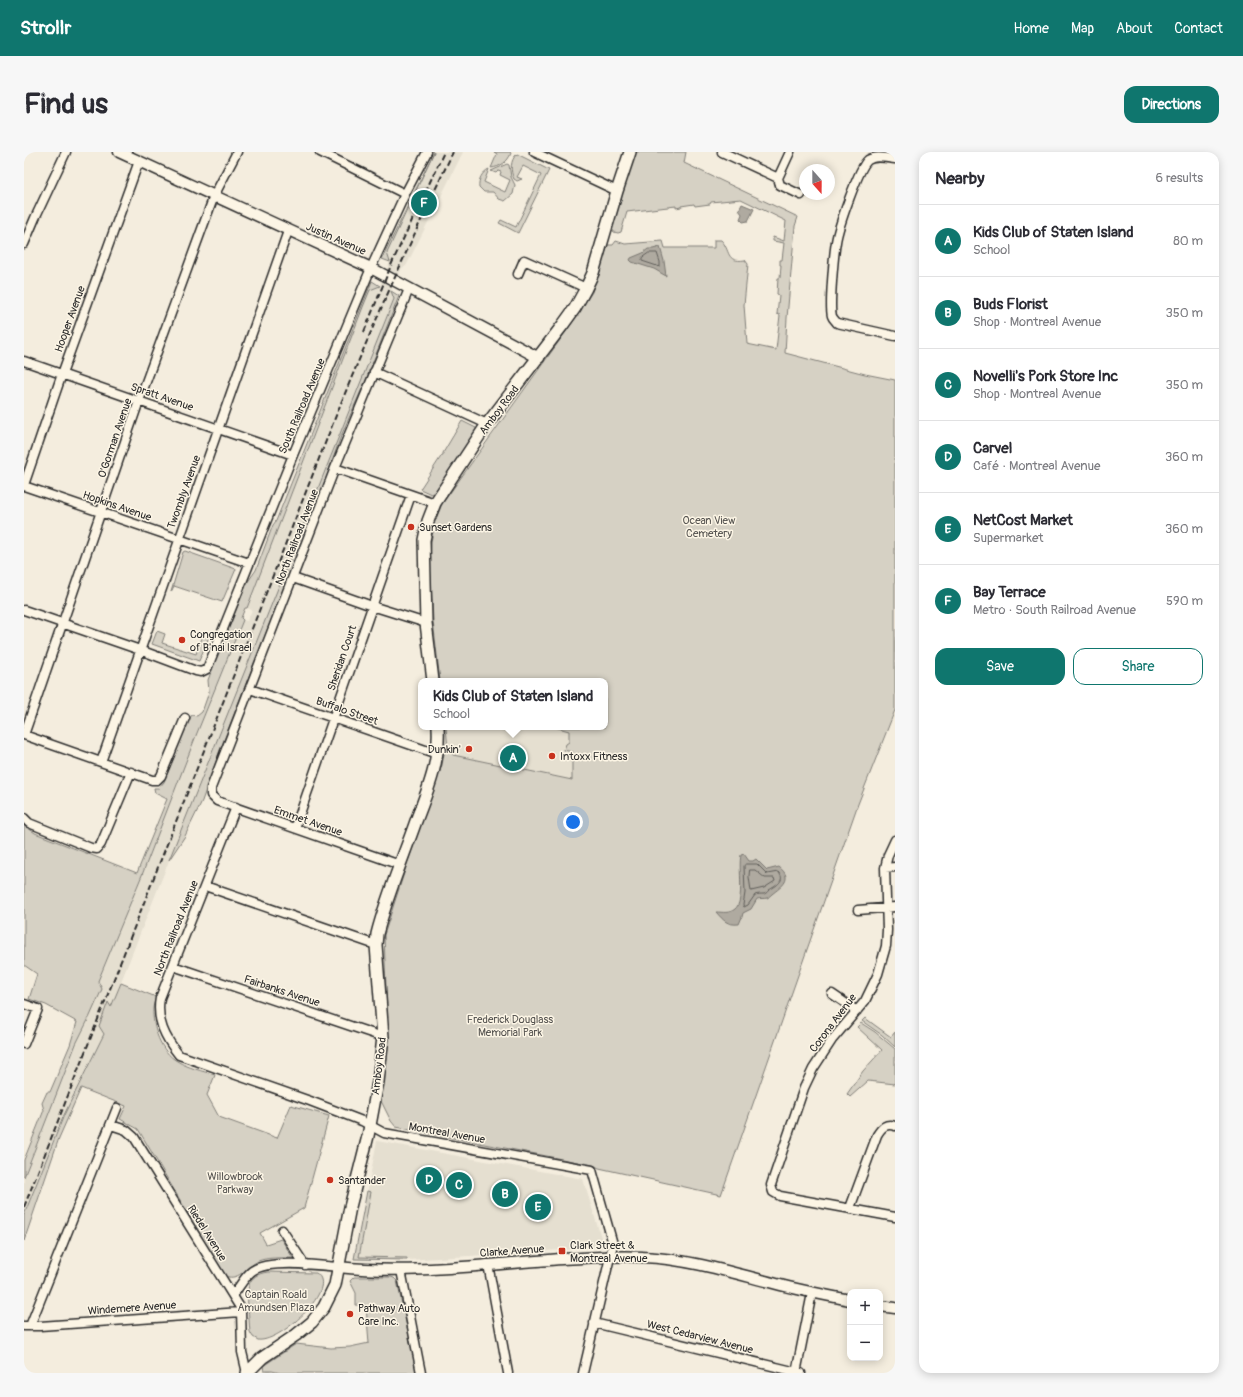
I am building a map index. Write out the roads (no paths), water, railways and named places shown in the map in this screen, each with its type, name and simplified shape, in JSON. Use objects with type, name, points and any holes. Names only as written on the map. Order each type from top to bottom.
[{"type":"main road","name":"Amboy Road","points":[[433,678],[426,623],[424,540],[434,503],[487,424],[539,358],[575,308],[586,288],[600,252],[617,191],[630,152]]},
{"type":"main road","name":"Amboy Road","points":[[247,1373],[262,1358],[301,1332],[313,1321],[321,1311],[336,1281],[350,1207],[370,1125],[378,1082],[383,1036],[376,945],[380,923],[400,864],[431,784],[437,754],[438,730]]},
{"type":"street","points":[[24,244],[66,152]]},
{"type":"street","name":"Justin Avenue","points":[[119,152],[371,268],[539,358]]},
{"type":"street","name":"O'Gorman Avenue","points":[[24,735],[139,401],[214,196],[237,152]]},
{"type":"street","points":[[320,152],[405,194]]},
{"type":"street","name":"South Railroad Avenue","points":[[140,650],[196,671],[204,671],[210,663],[293,455],[371,268],[405,194],[427,152]]},
{"type":"street","points":[[534,152],[617,191]]},
{"type":"street","points":[[722,152],[778,178]]},
{"type":"street","points":[[790,152],[778,178],[780,185],[799,194]]},
{"type":"street","points":[[895,159],[879,157],[872,158],[864,165],[840,223],[836,243],[831,303],[831,314],[833,319],[837,322],[895,336]]},
{"type":"street","name":"Hooper Avenue","points":[[24,485],[62,374],[139,161]]},
{"type":"street","name":"Twombly Avenue","points":[[101,762],[288,231]]},
{"type":"street","points":[[518,274],[524,260],[586,288]]},
{"type":"street","name":"North Railroad Avenue","points":[[212,794],[211,788],[335,468],[409,289]]},
{"type":"street","name":"Spratt Avenue","points":[[24,361],[293,455]]},
{"type":"street","points":[[374,372],[487,424]]},
{"type":"street","points":[[335,468],[434,503]]},
{"type":"street","name":"Hopkins Avenue","points":[[24,485],[249,563]]},
{"type":"street","name":"Sheridan Court","points":[[294,828],[411,495]]},
{"type":"street","points":[[293,578],[372,606],[426,623]]},
{"type":"street","points":[[24,610],[140,650]]},
{"type":"street","name":"Buffalo Street","points":[[250,689],[437,754]]},
{"type":"street","points":[[24,735],[152,780],[157,780],[161,776],[185,718]]},
{"type":"street","points":[[24,818],[29,823],[91,848],[97,849],[102,844],[131,772]]},
{"type":"street","name":"Emmet Avenue","points":[[212,794],[217,801],[400,864]]},
{"type":"street","name":"North Railroad Avenue","points":[[179,1055],[167,1038],[159,1018],[160,998],[236,807]]},
{"type":"street","name":"Corona Avenue","points":[[850,1208],[780,1196],[773,1192],[771,1185],[804,1088],[823,1053],[857,1011],[871,989],[882,960],[891,907],[885,868],[888,855],[895,840]]},
{"type":"street","points":[[885,868],[895,867]]},
{"type":"street","points":[[205,886],[376,945]]},
{"type":"street","points":[[858,910],[891,907]]},
{"type":"street","name":"Fairbanks Avenue","points":[[173,966],[383,1036]]},
{"type":"street","points":[[832,994],[857,1011]]},
{"type":"street","points":[[24,1004],[38,1009],[24,1044]]},
{"type":"street","name":"Montreal Avenue","points":[[179,1055],[310,1101],[370,1125],[384,1133],[592,1170],[613,1244],[611,1256]]},
{"type":"street","points":[[27,1326],[117,1108]]},
{"type":"street","name":"Riedel Avenue","points":[[111,1125],[129,1132],[134,1137],[241,1309],[242,1355],[247,1373]]},
{"type":"street","points":[[895,1126],[885,1125],[881,1128],[877,1135],[850,1208],[895,1217]]},
{"type":"street","points":[[282,1230],[306,1265]]},
{"type":"street","points":[[583,1373],[611,1256]]},
{"type":"street","name":"Clarke Avenue","points":[[338,1267],[401,1270],[611,1256],[644,1257],[677,1260],[703,1265],[812,1293],[847,1299]]},
{"type":"street","points":[[233,1295],[249,1274],[257,1268],[271,1264],[338,1267]]},
{"type":"street","points":[[488,1264],[508,1373]]},
{"type":"street","points":[[401,1270],[421,1373]]},
{"type":"street","points":[[798,1373],[812,1293]]},
{"type":"street","points":[[883,1306],[895,1308]]},
{"type":"street","name":"Windemere Avenue","points":[[27,1326],[241,1312]]},
{"type":"street","name":"West Cedarview Avenue","points":[[594,1323],[798,1373]]},
{"type":"water","points":[[742,204],[754,209],[748,221],[743,222],[740,219],[742,214],[739,210]]},
{"type":"water","points":[[660,247],[666,276],[654,269],[630,260],[648,249]]},
{"type":"water","points":[[744,854],[749,861],[756,859],[767,870],[779,867],[786,875],[786,879],[783,885],[768,898],[757,899],[751,909],[743,913],[739,924],[731,924],[724,920],[716,912],[730,912],[738,905],[741,892],[740,861],[741,855]]},
{"type":"railway","points":[[364,332],[392,263],[444,152]]},
{"type":"railway","points":[[24,1207],[337,413],[393,281],[453,152]]},
{"type":"place","name":"Bay Terrace","points":[[424,203]]},
{"type":"place","name":"Sunset Gardens","points":[[411,527]]},
{"type":"place","name":"Congregation of B'nai Israel","points":[[182,640]]},
{"type":"place","name":"Dunkin'","points":[[469,749]]},
{"type":"place","name":"Intoxx Fitness","points":[[552,756]]},
{"type":"place","name":"Kids Club of Staten Island","points":[[513,758]]},
{"type":"place","name":"Santander","points":[[330,1180]]},
{"type":"place","name":"Carvel","points":[[429,1180]]},
{"type":"place","name":"Novelli's Pork Store Inc","points":[[459,1185]]},
{"type":"place","name":"Buds Florist","points":[[505,1194]]},
{"type":"place","name":"NetCost Market","points":[[538,1207]]},
{"type":"place","name":"Clark Street & Montreal Avenue","points":[[562,1251]]},
{"type":"place","name":"Pathway Auto Care Inc.","points":[[350,1314]]},
{"type":"park label","name":"Ocean View Cemetery","points":[[709,526]]},
{"type":"park label","name":"Frederick Douglass Memorial Park","points":[[510,1025]]},
{"type":"park label","name":"Willowbrook Parkway","points":[[235,1182]]},
{"type":"park label","name":"Captain Roald Amundsen Plaza","points":[[276,1300]]}]
